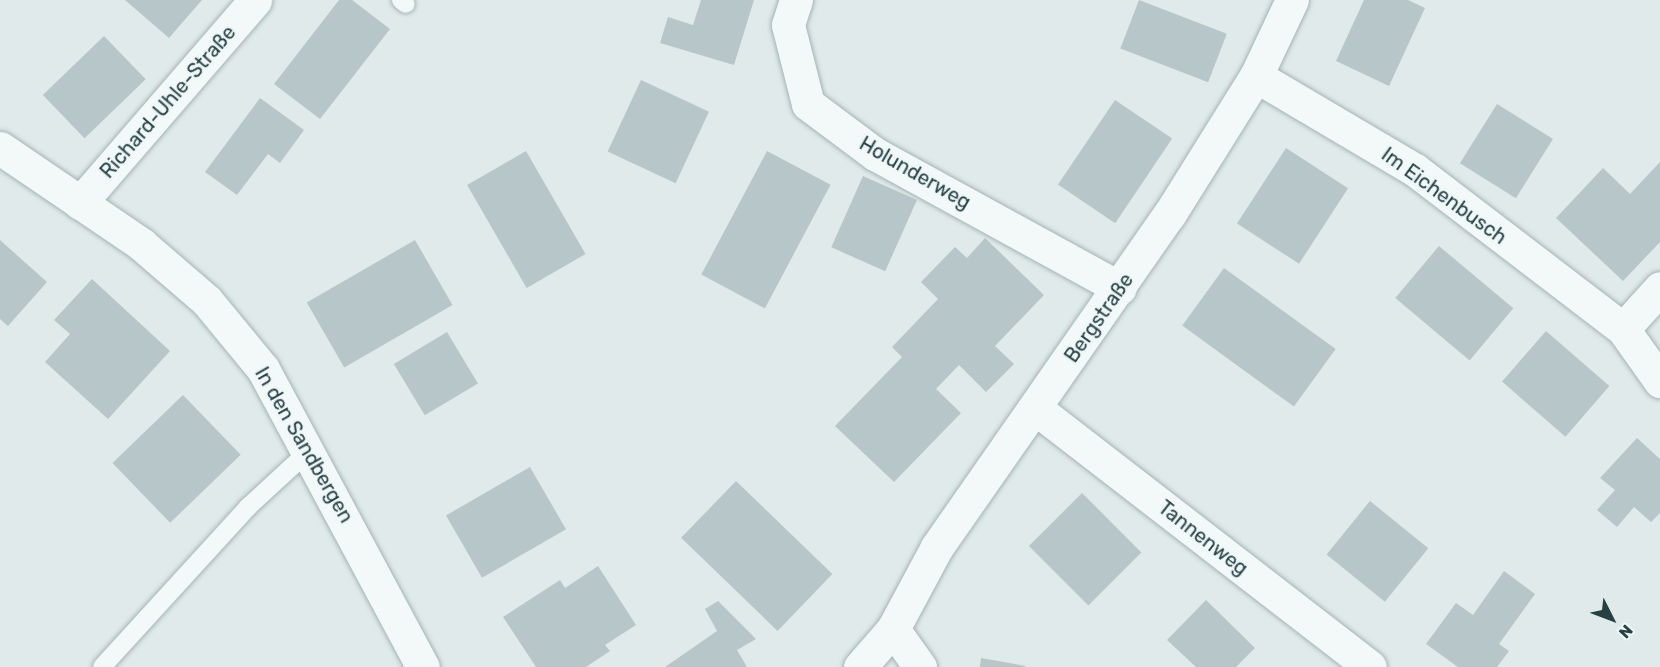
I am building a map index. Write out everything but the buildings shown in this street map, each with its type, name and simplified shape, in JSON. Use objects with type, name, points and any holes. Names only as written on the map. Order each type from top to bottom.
[{"type":"street","name":"Richard-Uhle-Straße","points":[[80,203],[255,0]]},
{"type":"street","name":"Holunderweg","points":[[796,0],[788,25],[808,104],[875,154],[1120,288]]},
{"type":"street","name":"Bergstraße","points":[[860,667],[893,629],[937,547],[1120,288],[1256,76],[1292,0]]},
{"type":"street","name":"Im Eichenbusch","points":[[1256,76],[1415,170],[1623,329],[1660,381]]},
{"type":"street","name":"In den Sandbergen","points":[[0,148],[141,244],[207,301],[263,369],[309,450],[423,667]]},
{"type":"street","points":[[1623,329],[1660,288]]},
{"type":"street","name":"Tannenweg","points":[[1035,408],[1370,667]]},
{"type":"street","points":[[893,629],[920,667]]},
{"type":"lane","points":[[102,667],[248,507],[309,450]]}]
